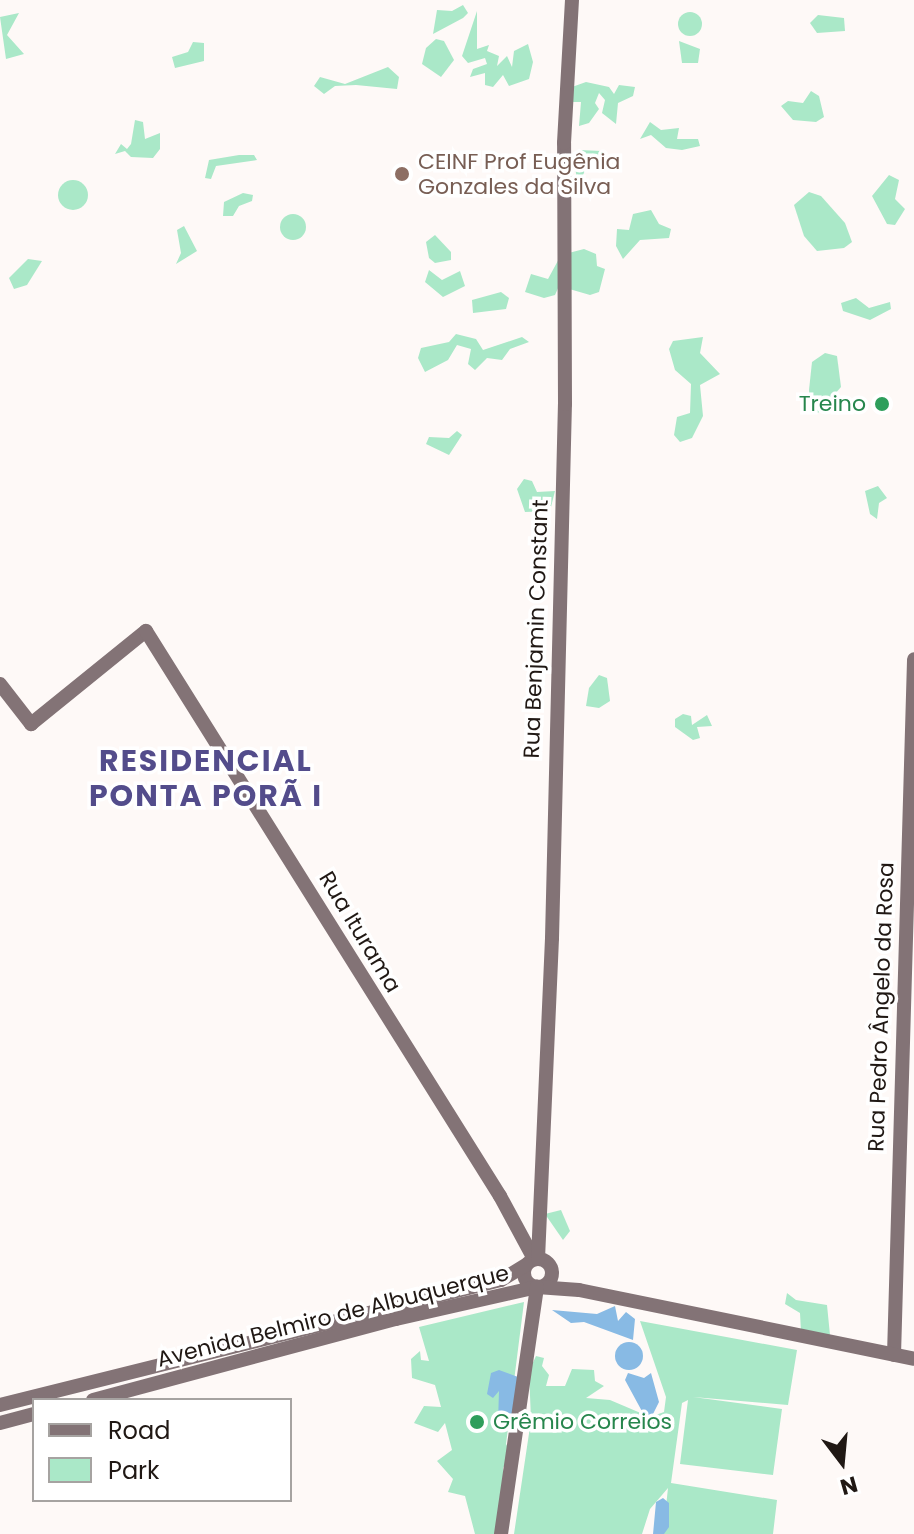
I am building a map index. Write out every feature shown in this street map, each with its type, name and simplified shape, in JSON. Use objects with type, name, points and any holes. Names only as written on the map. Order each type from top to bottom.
[{"type":"main road","name":"Rua Benjamin Constant","points":[[532,1261],[547,1092],[565,404],[564,143],[572,0]]},
{"type":"main road","name":"Rua Iturama","points":[[0,684],[31,724],[146,631],[434,1092],[532,1261],[526,1281],[537,1287]]},
{"type":"main road","name":"Rua Pedro Ângelo da Rosa","points":[[894,1355],[914,659]]},
{"type":"main road","name":"Avenida Belmiro de Albuquerque","points":[[0,1405],[501,1280],[532,1261]]},
{"type":"main road","points":[[532,1261],[551,1267],[579,1290]]},
{"type":"main road","points":[[501,1534],[537,1287],[549,1283],[551,1267]]},
{"type":"main road","name":"Avenida Belmiro de Albuquerque","points":[[100,1398],[396,1319],[537,1287],[579,1290],[914,1359]]},
{"type":"main road","points":[[0,1423],[32,1415]]},
{"type":"green space","points":[[463,5],[468,13],[463,18],[433,34],[437,10],[452,11]]},
{"type":"green space","points":[[477,11],[477,49],[489,45],[487,51],[499,56],[497,66],[507,56],[512,67],[514,51],[528,44],[533,62],[529,79],[509,86],[503,75],[493,87],[485,85],[485,73],[470,77],[473,69],[487,64],[485,58],[468,63],[462,56]]},
{"type":"green space","points":[[690,12],[701,19],[702,24],[695,35],[690,36],[679,29],[678,24],[685,13]]},
{"type":"green space","points":[[19,13],[7,35],[24,54],[6,59],[0,17]]},
{"type":"green space","points":[[818,15],[844,18],[845,31],[817,33],[810,23]]},
{"type":"green space","points":[[436,39],[444,41],[454,60],[441,77],[422,64],[426,48]]},
{"type":"green space","points":[[679,41],[700,49],[698,63],[682,63]]},
{"type":"green space","points":[[193,42],[204,43],[204,61],[175,68],[172,57],[188,52]]},
{"type":"green space","points":[[388,67],[399,77],[397,89],[335,86],[324,94],[314,86],[320,77],[345,84]]},
{"type":"green space","points":[[586,82],[609,87],[614,94],[619,85],[635,87],[633,96],[618,103],[616,124],[602,113],[605,100],[599,93],[595,103],[599,109],[589,123],[579,126],[581,102],[572,102],[572,87]]},
{"type":"green space","points":[[811,91],[819,96],[824,117],[816,122],[793,120],[781,106],[788,101],[803,103]]},
{"type":"green space","points":[[135,120],[143,122],[145,139],[160,133],[160,149],[153,158],[131,157],[125,151],[115,154],[121,144],[127,149],[131,144]]},
{"type":"green space","points":[[650,122],[661,130],[679,128],[677,139],[698,139],[700,146],[682,150],[666,148],[651,135],[640,139]]},
{"type":"green space","points":[[579,150],[602,151],[606,165],[599,169],[588,164],[578,186],[573,154]]},
{"type":"green space","points":[[254,155],[257,160],[216,166],[211,179],[205,178],[209,160]]},
{"type":"green space","points":[[889,175],[899,180],[895,199],[905,209],[895,225],[887,224],[872,196]]},
{"type":"green space","points":[[73,180],[84,184],[88,195],[84,206],[73,210],[62,206],[58,195],[62,184]]},
{"type":"green space","points":[[809,192],[821,196],[845,223],[852,242],[844,248],[817,251],[804,236],[794,205]]},
{"type":"green space","points":[[243,193],[253,195],[252,201],[239,206],[233,216],[223,216],[224,202]]},
{"type":"green space","points":[[651,210],[659,224],[671,229],[669,238],[640,240],[623,259],[616,246],[617,229],[629,230],[633,214]]},
{"type":"green space","points":[[293,214],[302,218],[306,227],[302,236],[293,240],[284,236],[280,227],[284,218]]},
{"type":"green space","points":[[184,226],[197,251],[176,264],[181,253],[177,230]]},
{"type":"green space","points":[[435,235],[451,252],[451,260],[435,263],[429,258],[426,242]]},
{"type":"green space","points":[[584,249],[596,254],[597,266],[605,269],[599,292],[590,295],[559,286],[555,295],[544,298],[525,292],[531,274],[548,279],[561,255]]},
{"type":"green space","points":[[28,259],[42,261],[27,285],[14,289],[9,278]]},
{"type":"green space","points":[[429,270],[442,280],[460,271],[465,286],[443,297],[425,282]]},
{"type":"green space","points":[[501,292],[509,298],[506,309],[473,313],[472,300]]},
{"type":"green space","points":[[856,298],[869,308],[890,302],[891,309],[870,320],[843,311],[841,303]]},
{"type":"green space","points":[[456,334],[476,339],[483,350],[522,337],[529,342],[510,349],[502,360],[487,358],[475,370],[468,364],[471,349],[457,345],[448,360],[425,372],[418,358],[421,348],[449,342]]},
{"type":"green space","points":[[703,337],[700,353],[720,374],[700,385],[703,416],[692,438],[680,442],[674,435],[677,417],[690,413],[691,384],[675,370],[669,349],[673,341]]},
{"type":"green space","points":[[825,353],[837,356],[841,387],[818,413],[810,408],[812,362]]},
{"type":"green space","points":[[457,431],[462,435],[449,455],[426,444],[429,437],[449,438]]},
{"type":"green space","points":[[524,479],[532,481],[537,492],[555,491],[550,511],[525,512],[517,489]]},
{"type":"green space","points":[[878,486],[887,498],[879,503],[877,519],[870,514],[865,491]]},
{"type":"green space","points":[[599,675],[607,678],[610,701],[599,708],[586,706],[589,688]]},
{"type":"green space","points":[[683,714],[691,716],[692,725],[707,715],[712,726],[697,727],[700,738],[693,740],[675,727],[675,719]]},
{"type":"green space","points":[[561,1210],[570,1231],[563,1240],[545,1214]]},
{"type":"green space","points":[[787,1293],[796,1300],[827,1305],[830,1335],[801,1332],[800,1313],[785,1304]]},
{"type":"green space","name":"Grêmio Correios","points":[[524,1302],[506,1444],[511,1453],[503,1468],[506,1484],[501,1534],[475,1534],[465,1496],[448,1492],[453,1479],[437,1461],[452,1450],[445,1423],[438,1432],[414,1423],[424,1406],[441,1407],[435,1385],[412,1378],[411,1359],[420,1351],[421,1360],[429,1361],[419,1327]]},
{"type":"green space","points":[[640,1321],[797,1350],[788,1405],[693,1397],[782,1409],[773,1475],[680,1464],[688,1400],[682,1403],[671,1483],[777,1500],[773,1534],[663,1534],[668,1488],[650,1509],[642,1534],[514,1534],[531,1420],[529,1371],[536,1356],[544,1358],[542,1366],[549,1375],[546,1386],[565,1386],[572,1369],[594,1370],[595,1381],[604,1386],[586,1398],[610,1400],[650,1417],[664,1412],[666,1397]]},
{"type":"water","points":[[615,1306],[618,1321],[626,1312],[635,1319],[633,1340],[584,1322],[571,1323],[552,1310],[597,1314]]},
{"type":"water","points":[[629,1342],[639,1346],[643,1356],[639,1366],[629,1370],[619,1366],[615,1356],[619,1346]]},
{"type":"water","points":[[499,1370],[518,1377],[511,1422],[504,1427],[498,1422],[499,1391],[493,1398],[487,1394],[491,1373]]},
{"type":"water","points":[[628,1373],[644,1378],[651,1373],[659,1402],[652,1416],[644,1415],[625,1380]]},
{"type":"water","points":[[663,1498],[669,1503],[669,1527],[664,1534],[653,1534],[656,1502]]},
{"type":"place","name":"CEINF Prof Eugênia Gonzales da Silva","points":[[402,174]]},
{"type":"place","name":"Treino","points":[[882,404]]},
{"type":"place","name":"Grêmio Correios","points":[[477,1422]]},
{"type":"district","name":"RESIDENCIAL PONTA PORÃ I","points":[[206,778]]}]
